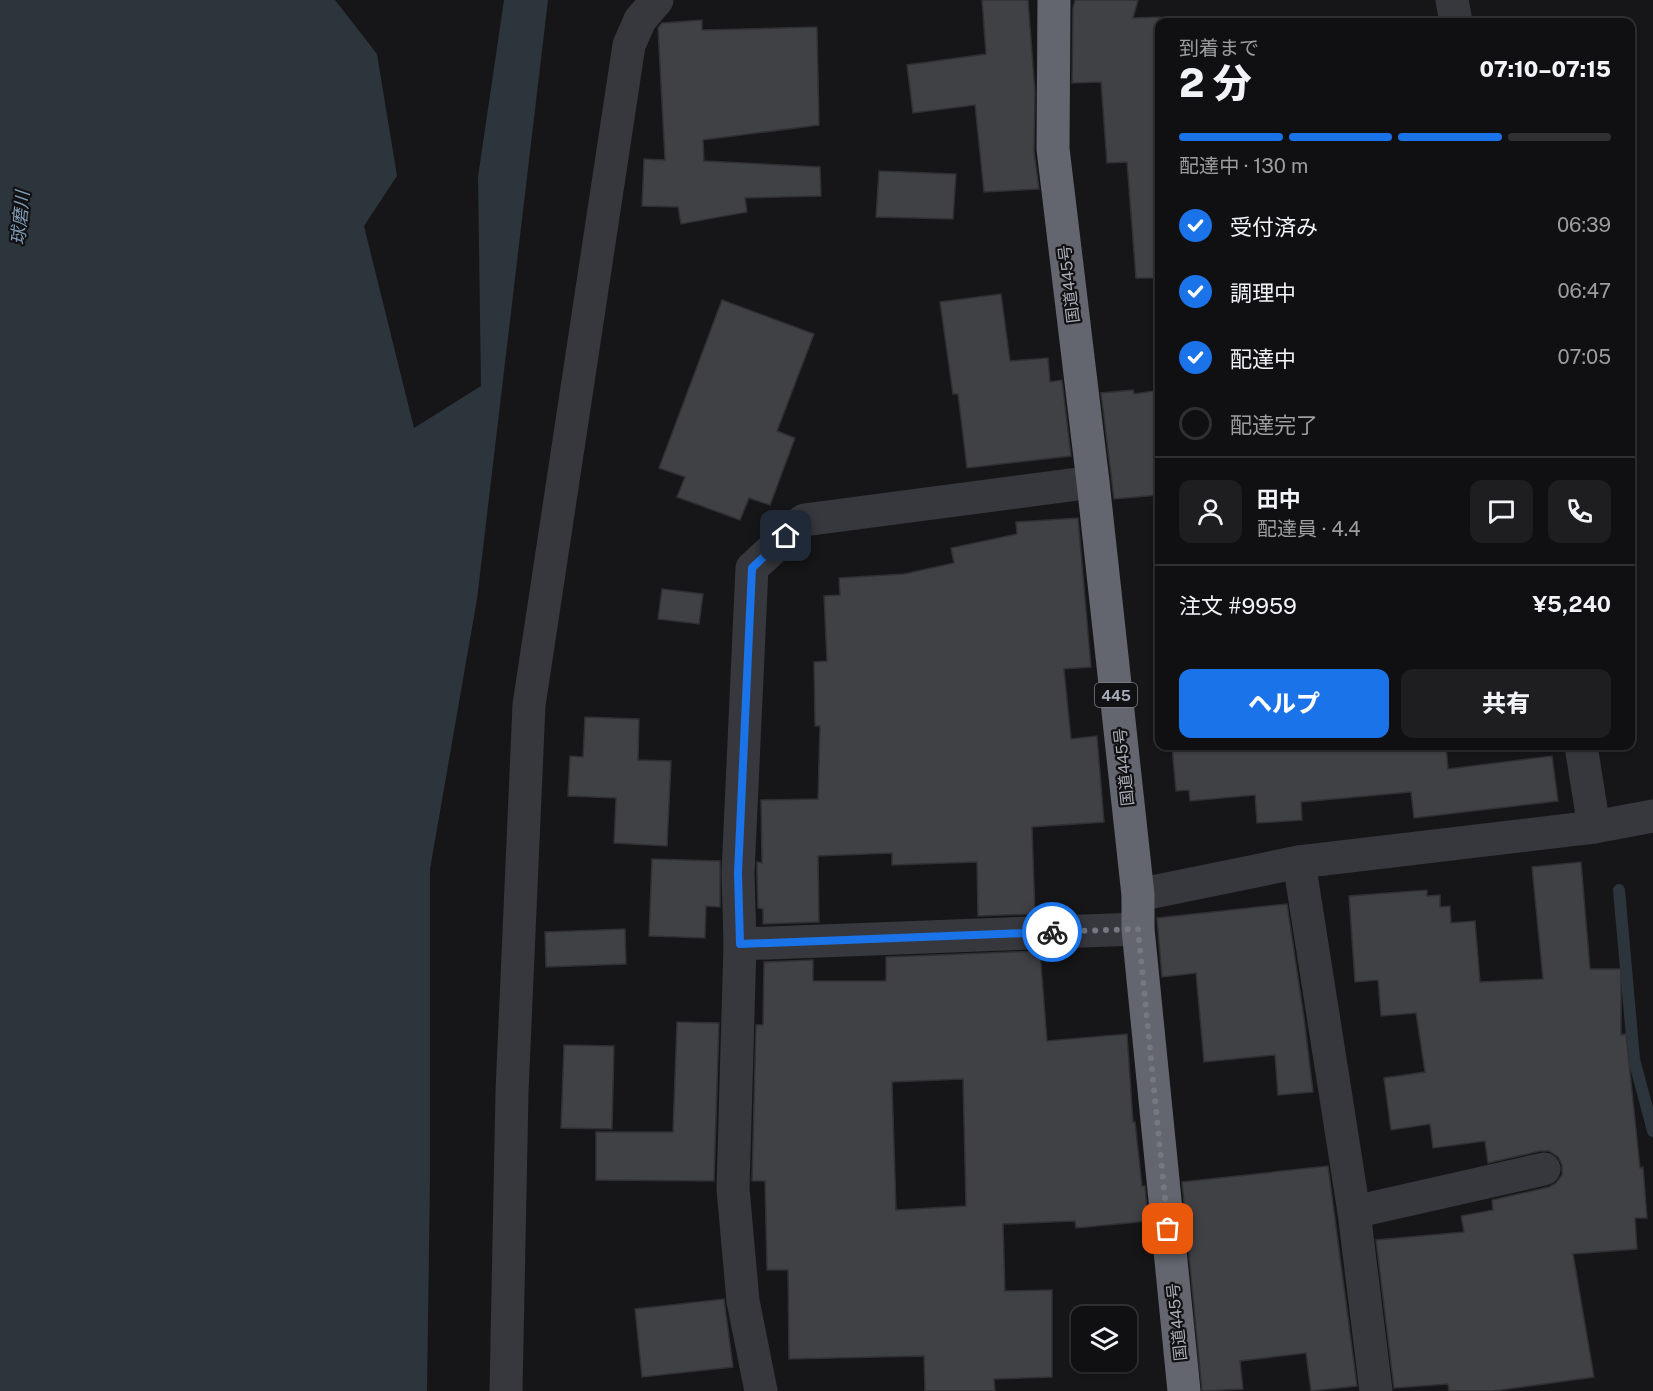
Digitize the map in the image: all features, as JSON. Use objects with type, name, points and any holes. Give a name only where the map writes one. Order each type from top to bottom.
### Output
[{"type":"highway","name":"国道445号","points":[[1054,0],[1053,149],[1093,482],[1138,895],[1138,929],[1184,1391]]},
{"type":"street","points":[[506,1391],[512,1092],[529,705],[629,45],[640,20],[657,0]]},
{"type":"street","points":[[1452,0],[1455,18]]},
{"type":"street","points":[[760,1391],[743,1301],[733,1189],[740,944],[738,873],[752,568],[804,520],[1093,482]]},
{"type":"street","points":[[1582,750],[1594,826]]},
{"type":"street","points":[[1138,895],[1299,862],[1594,826],[1653,816]]},
{"type":"street","points":[[1299,862],[1354,1212],[1376,1391]]},
{"type":"street","points":[[740,944],[1138,929]]},
{"type":"street","points":[[1354,1212],[1544,1169]]},
{"type":"water","name":"球磨川","points":[[0,0],[335,0],[377,54],[397,176],[364,226],[414,428],[481,386],[478,177],[504,0],[548,0],[477,599],[430,869],[427,1391],[0,1391]]},
{"type":"building","points":[[982,0],[1028,0],[1035,93],[1034,151],[1039,189],[984,192],[975,105],[913,113],[907,65],[986,54]]},
{"type":"building","points":[[1075,0],[1138,0],[1133,18],[1160,17],[1155,18],[1155,278],[1136,278],[1127,162],[1107,163],[1101,82],[1072,83]]},
{"type":"building","points":[[702,20],[702,30],[817,27],[819,125],[703,140],[704,161],[820,167],[821,196],[745,198],[747,212],[681,224],[678,207],[642,206],[644,159],[665,160],[658,28],[662,23]]},
{"type":"building","points":[[879,171],[956,174],[953,219],[876,217]]},
{"type":"building","points":[[1001,294],[1010,361],[1048,358],[1050,382],[1062,380],[1071,456],[967,468],[958,394],[953,394],[940,302]]},
{"type":"building","points":[[722,300],[814,334],[777,431],[795,438],[770,505],[749,498],[740,520],[677,497],[685,477],[659,468]]},
{"type":"building","points":[[1133,390],[1134,394],[1155,391],[1155,495],[1114,499],[1101,393]]},
{"type":"building","points":[[1078,518],[1091,667],[1064,669],[1071,739],[1097,736],[1104,822],[1032,827],[1035,914],[978,916],[977,862],[892,865],[892,853],[818,856],[819,922],[763,924],[763,909],[758,908],[757,873],[757,862],[762,863],[761,800],[818,799],[820,726],[815,726],[814,662],[827,661],[824,596],[840,595],[839,578],[904,574],[954,563],[951,548],[1017,534],[1016,522]]},
{"type":"building","points":[[662,589],[703,594],[699,624],[658,619]]},
{"type":"building","points":[[585,717],[639,719],[638,760],[671,761],[667,846],[614,843],[616,798],[568,796],[570,756],[583,757]]},
{"type":"building","points":[[1172,750],[1446,750],[1448,769],[1552,756],[1558,801],[1414,818],[1411,792],[1301,802],[1302,820],[1257,823],[1255,795],[1190,801],[1189,790],[1176,791]]},
{"type":"building","points":[[652,859],[720,861],[720,907],[706,906],[705,938],[649,936]]},
{"type":"building","points":[[1581,862],[1590,969],[1621,969],[1621,1035],[1626,1034],[1640,1168],[1643,1167],[1647,1218],[1635,1218],[1637,1249],[1573,1254],[1594,1377],[1493,1391],[1449,1391],[1448,1384],[1394,1388],[1376,1240],[1464,1232],[1461,1216],[1493,1210],[1492,1200],[1549,1187],[1556,1183],[1562,1175],[1562,1165],[1558,1157],[1549,1151],[1488,1163],[1485,1141],[1433,1148],[1430,1124],[1391,1130],[1384,1078],[1425,1072],[1416,1013],[1381,1016],[1378,980],[1355,982],[1349,896],[1427,890],[1427,896],[1440,895],[1440,907],[1450,906],[1451,923],[1475,921],[1480,982],[1543,979],[1532,867]]},
{"type":"building","points":[[1287,904],[1313,1092],[1278,1095],[1275,1055],[1204,1062],[1196,973],[1162,977],[1157,918]]},
{"type":"building","points":[[625,929],[626,964],[546,967],[545,932]]},
{"type":"building","points":[[1040,951],[1047,1041],[1127,1034],[1133,1122],[1135,1122],[1142,1186],[1145,1186],[1148,1221],[1076,1228],[1075,1221],[1003,1224],[1005,1291],[1052,1290],[1052,1377],[994,1379],[995,1391],[925,1391],[924,1356],[789,1359],[788,1270],[767,1270],[765,1181],[752,1181],[756,1025],[763,1025],[764,962],[813,960],[813,981],[886,981],[886,957]],"holes":[[[963,1079],[966,1206],[896,1210],[892,1082]]]},
{"type":"building","points":[[677,1022],[719,1023],[714,1181],[596,1180],[596,1132],[673,1132]]},
{"type":"building","points":[[564,1045],[614,1046],[612,1129],[561,1128]]},
{"type":"building","points":[[1328,1166],[1357,1386],[1311,1391],[1306,1353],[1240,1361],[1243,1389],[1202,1391],[1182,1182]]},
{"type":"building","points":[[724,1299],[733,1367],[642,1377],[635,1309]]},
{"type":"waterway","points":[[1619,890],[1634,1059],[1653,1131]]},
{"type":"way so far","points":[[1052,932],[1138,929],[1168,1229]]},
{"type":"route","points":[[786,536],[752,568],[738,873],[740,944],[1052,932]]}]
